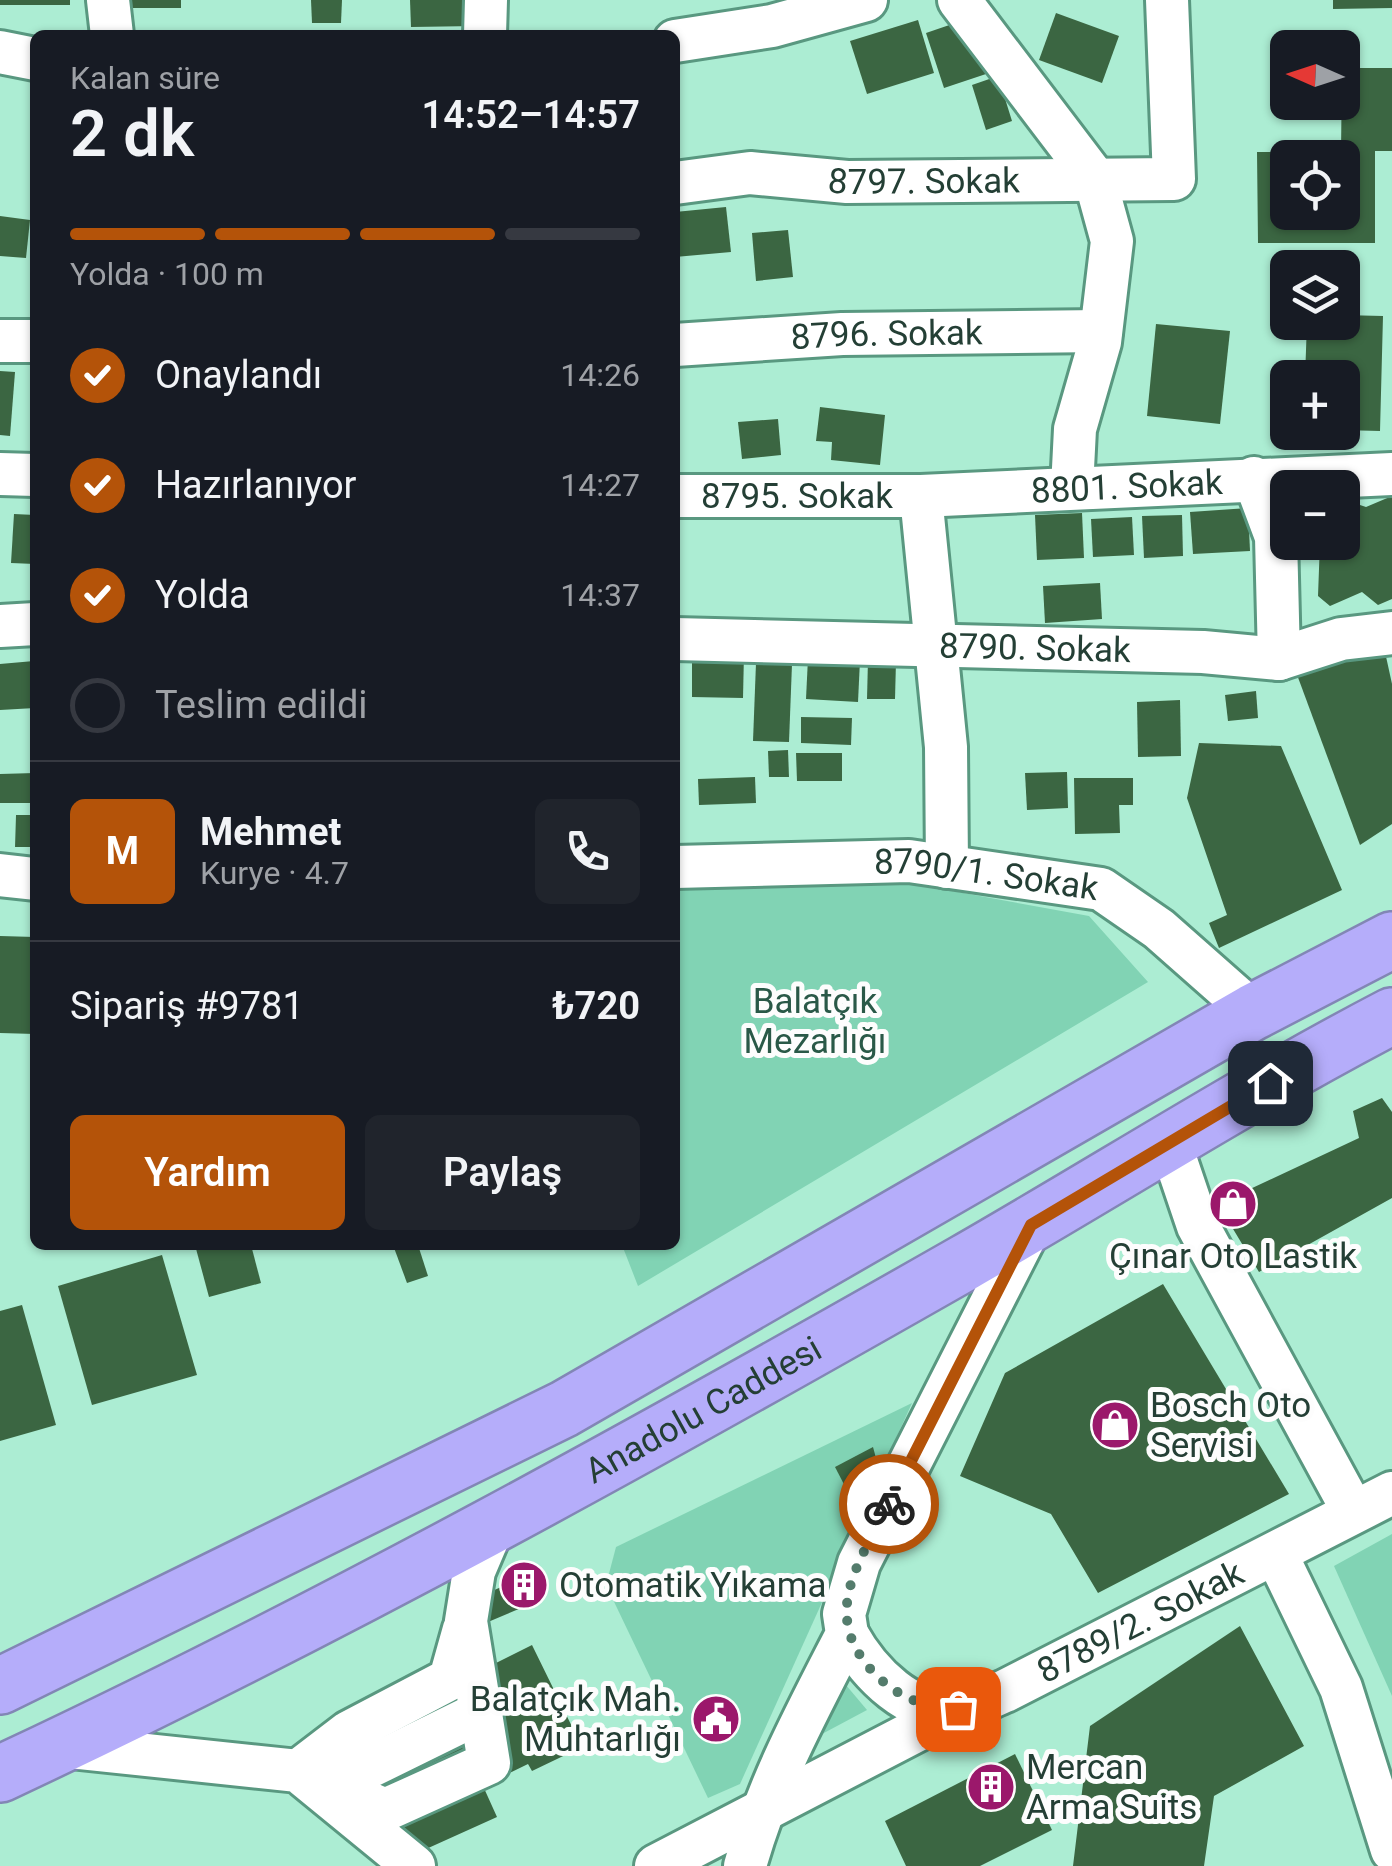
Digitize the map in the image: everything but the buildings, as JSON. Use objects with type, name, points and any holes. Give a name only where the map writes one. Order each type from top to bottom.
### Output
[{"type":"highway","name":"Anadolu Caddesi","points":[[0,1686],[564,1409],[1253,1012],[1392,940]]},
{"type":"highway","name":"Anadolu Caddesi","points":[[0,1774],[616,1462],[1031,1225],[1303,1063],[1392,1016]]},
{"type":"street","points":[[108,0],[111,30]]},
{"type":"street","points":[[485,30],[486,0]]},
{"type":"street","points":[[680,40],[772,26],[866,0]]},
{"type":"street","points":[[960,0],[1095,179],[1112,241],[1102,331],[1075,428],[1072,488]]},
{"type":"street","name":"8797. Sokak","points":[[680,183],[750,173],[847,182],[1174,179],[1166,0]]},
{"type":"street","points":[[0,52],[30,58]]},
{"type":"street","name":"8796. Sokak","points":[[680,345],[842,334],[1102,331]]},
{"type":"street","points":[[0,341],[30,341]]},
{"type":"street","points":[[0,474],[30,475]]},
{"type":"street","name":"8801. Sokak","points":[[921,496],[1392,474]]},
{"type":"street","points":[[1254,478],[1276,537],[1278,658]]},
{"type":"street","name":"8795. Sokak","points":[[680,496],[921,496]]},
{"type":"street","points":[[921,496],[946,747],[946,867]]},
{"type":"street","points":[[0,626],[30,624]]},
{"type":"street","name":"8790. Sokak","points":[[680,639],[1203,652],[1278,658],[1342,639],[1392,633]]},
{"type":"street","name":"8790/1. Sokak","points":[[680,867],[909,862],[1101,889],[1159,929],[1253,1012]]},
{"type":"street","points":[[0,875],[30,878]]},
{"type":"street","points":[[1170,1142],[1198,1226],[1353,1511]]},
{"type":"street","points":[[958,1709],[934,1708],[899,1694],[860,1658],[847,1634],[844,1614],[859,1563],[1031,1225]]},
{"type":"street","name":"8789/2. Sokak","points":[[656,1866],[958,1709],[1005,1691],[1392,1494]]},
{"type":"street","points":[[298,1771],[349,1732],[450,1679],[466,1621],[474,1571],[494,1524]]},
{"type":"street","points":[[1276,1554],[1341,1688],[1392,1850]]},
{"type":"street","points":[[61,1746],[298,1771],[386,1810],[489,1763],[466,1621]]},
{"type":"street","points":[[745,1866],[760,1812],[847,1634]]},
{"type":"street","points":[[298,1771],[414,1866]]},
{"type":"green space","name":"Balatçık Mezarlığı","points":[[887,879],[1089,916],[1148,982],[638,1286],[624,1250],[680,1250],[680,887]]},
{"type":"green space","points":[[912,1403],[740,1784],[708,1798],[606,1585],[616,1547]]},
{"type":"green space","points":[[1392,1534],[1392,1696],[1334,1566]]},
{"type":"green space","points":[[840,1678],[867,1710],[822,1734],[814,1723]]},
{"type":"way so far","points":[[889,1504],[850,1590],[844,1614],[847,1634],[860,1658],[899,1694],[934,1708],[958,1709]]},
{"type":"place","name":"Çınar Oto Lastik","points":[[1233,1204]]},
{"type":"place","name":"Bosch Oto Servisi","points":[[1115,1425]]},
{"type":"place","name":"Otomatik Yıkama","points":[[524,1585]]},
{"type":"place","name":"Balatçık Mah. Muhtarlığı","points":[[716,1719]]},
{"type":"place","name":"Mercan Arma Suits","points":[[991,1787]]},
{"type":"route","points":[[889,1504],[1031,1225],[1270,1083]]}]
